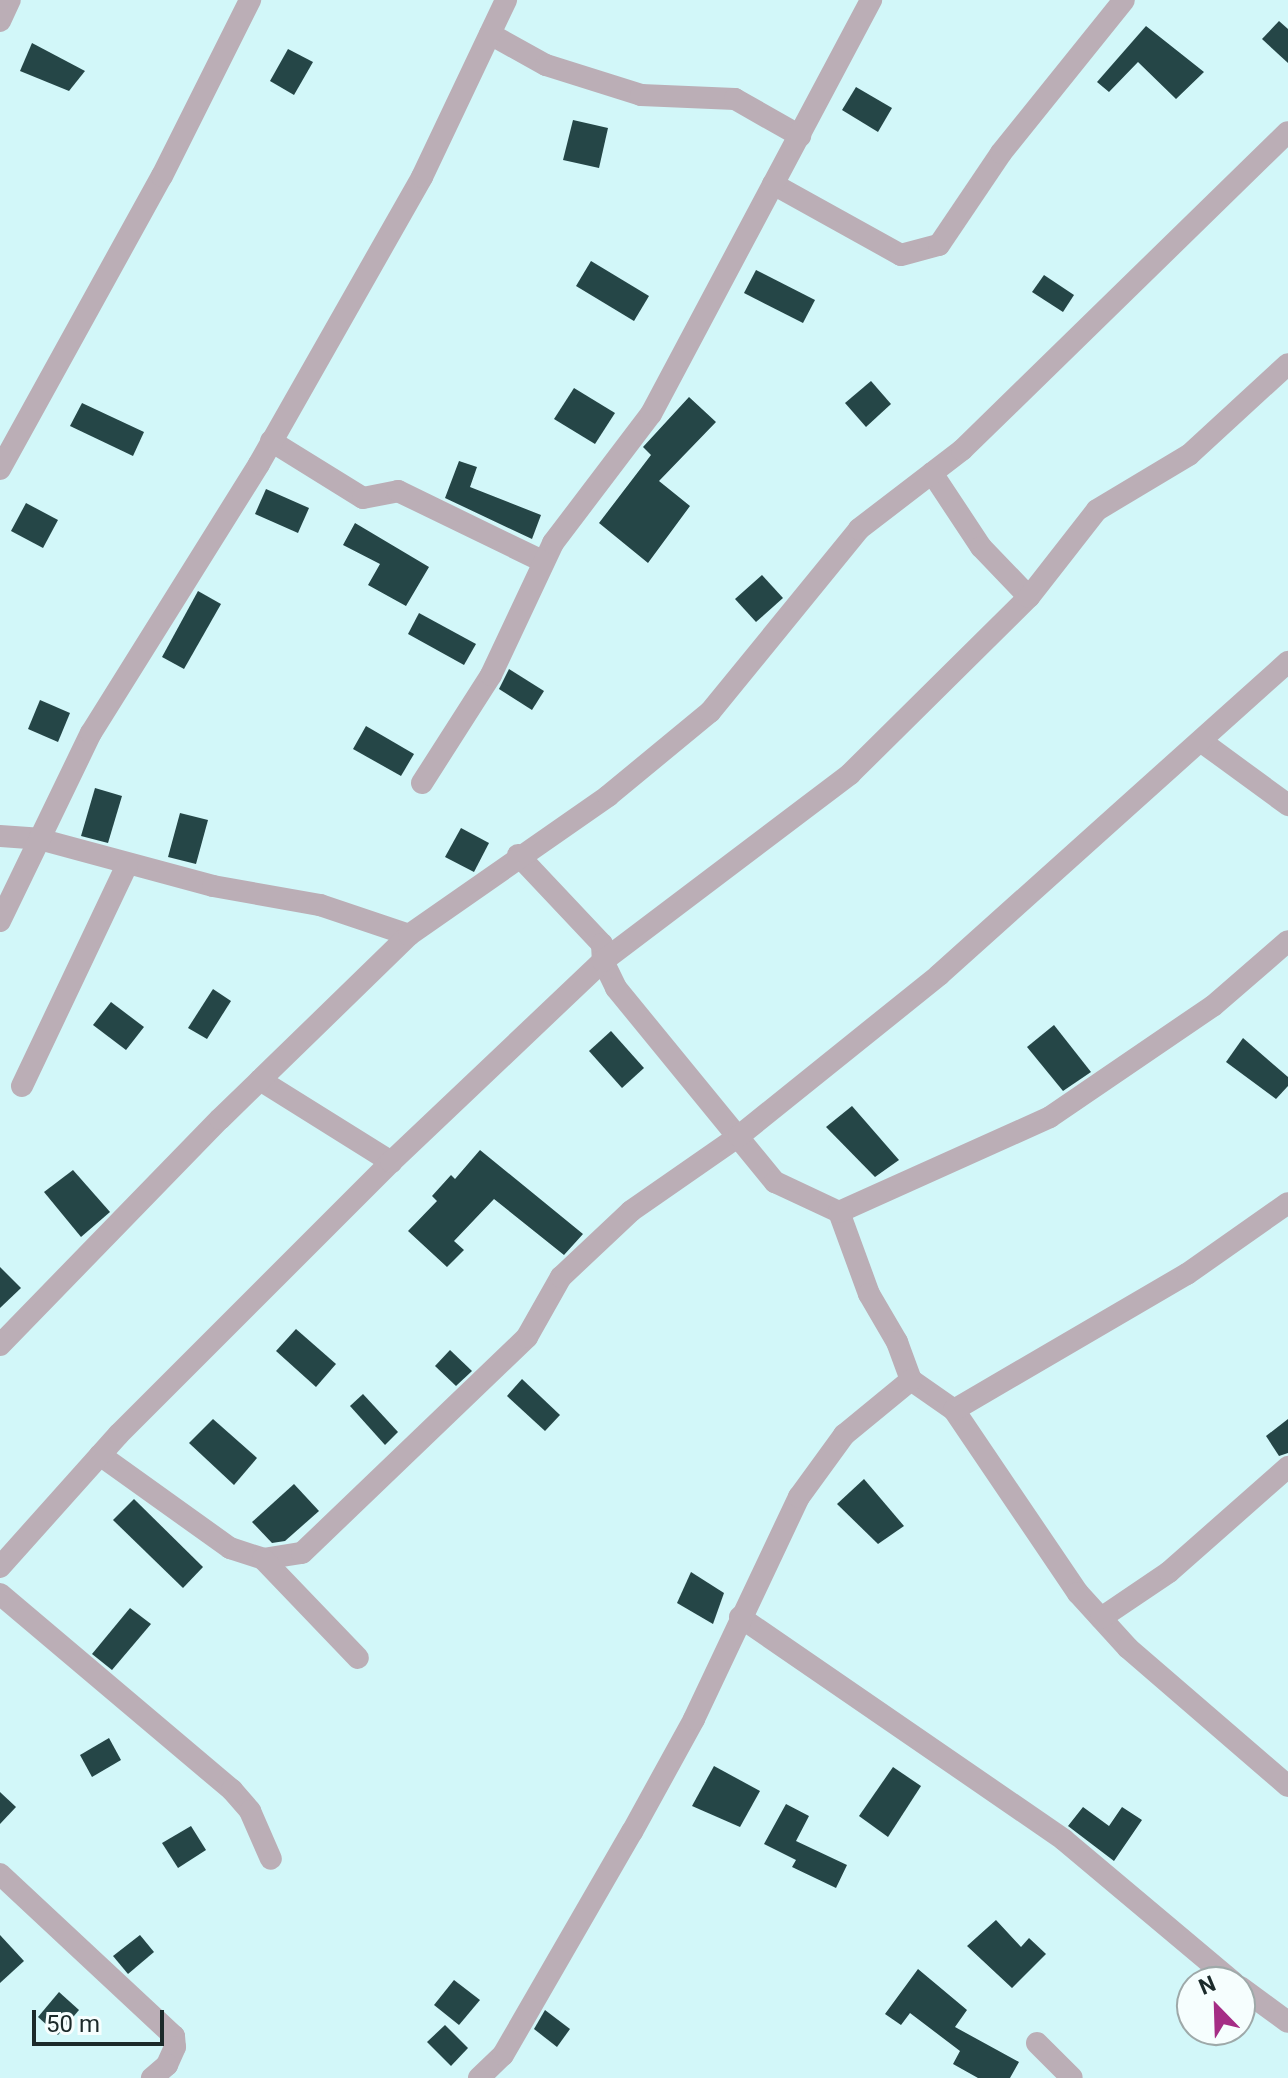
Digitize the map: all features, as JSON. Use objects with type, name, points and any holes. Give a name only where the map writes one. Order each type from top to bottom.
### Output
[{"type":"street","points":[[0,21],[10,0]]},
{"type":"street","points":[[0,469],[162,176],[250,0]]},
{"type":"street","points":[[0,921],[91,733],[271,441],[422,177],[506,0]]},
{"type":"street","points":[[422,783],[491,675],[553,543],[651,414],[871,0]]},
{"type":"street","points":[[773,184],[901,255],[939,245],[1001,153],[1124,0]]},
{"type":"street","points":[[490,34],[546,65],[641,95],[735,99],[800,136]]},
{"type":"street","points":[[0,1345],[260,1080],[409,935],[518,855],[608,796],[710,712],[859,529],[962,450],[1288,132]]},
{"type":"street","points":[[0,1567],[100,1455],[391,1162],[603,961],[721,877],[850,774],[1029,597],[1097,510],[1189,455],[1288,364]]},
{"type":"street","points":[[271,441],[363,498],[398,491],[544,562]]},
{"type":"street","points":[[932,473],[981,547],[1029,597]]},
{"type":"street","points":[[100,1455],[230,1548],[263,1559],[292,1556],[321,1538],[527,1337],[561,1277],[631,1211],[739,1136],[939,975],[1288,662]]},
{"type":"street","points":[[1202,742],[1288,805]]},
{"type":"street","points":[[0,836],[39,839],[127,865],[320,905],[409,935]]},
{"type":"street","points":[[518,855],[602,944],[603,961],[616,988],[775,1182],[839,1212],[869,1294],[897,1342],[911,1380],[954,1410],[1101,1618],[1198,1712],[1288,1786]]},
{"type":"street","points":[[22,1086],[127,865]]},
{"type":"street","points":[[839,1212],[1050,1117],[1213,1006],[1288,941]]},
{"type":"street","points":[[260,1080],[391,1162]]},
{"type":"street","points":[[954,1410],[1187,1274],[1288,1203]]},
{"type":"street","points":[[490,2074],[632,1832],[694,1719],[799,1497],[844,1435],[911,1380]]},
{"type":"street","points":[[1101,1618],[1169,1572],[1288,1467]]},
{"type":"street","points":[[263,1559],[358,1658]]},
{"type":"street","points":[[0,1594],[232,1790],[250,1811],[271,1859]]},
{"type":"street","points":[[740,1617],[1064,1840],[1214,1966]]},
{"type":"street","points":[[0,1874],[174,2036],[175,2047],[167,2065],[152,2078]]},
{"type":"street","points":[[1256,1999],[1288,2022]]},
{"type":"street","points":[[1037,2043],[1072,2078]]},
{"type":"building","points":[[1279,21],[1288,29],[1288,63],[1262,39]]},
{"type":"building","points":[[1146,26],[1204,72],[1176,99],[1138,62],[1109,92],[1097,82]]},
{"type":"building","points":[[32,43],[85,71],[69,91],[20,71]]},
{"type":"building","points":[[288,49],[313,62],[294,95],[270,81]]},
{"type":"building","points":[[856,87],[892,108],[878,132],[842,110]]},
{"type":"building","points":[[573,120],[608,128],[599,168],[563,160]]},
{"type":"building","points":[[591,261],[649,296],[634,321],[576,286]]},
{"type":"building","points":[[756,270],[815,300],[803,323],[744,293]]},
{"type":"building","points":[[1044,275],[1074,295],[1063,312],[1032,292]]},
{"type":"building","points":[[871,381],[891,404],[866,427],[845,403]]},
{"type":"building","points":[[574,388],[615,413],[595,444],[554,419]]},
{"type":"building","points":[[689,397],[716,422],[659,481],[690,506],[648,563],[599,523],[651,455],[643,447]]},
{"type":"building","points":[[82,403],[144,432],[133,456],[70,426]]},
{"type":"building","points":[[459,461],[477,467],[470,487],[541,515],[532,539],[445,498]]},
{"type":"building","points":[[266,489],[309,508],[298,533],[255,514]]},
{"type":"building","points":[[26,503],[58,520],[43,548],[11,531]]},
{"type":"building","points":[[355,523],[429,567],[406,606],[368,585],[380,564],[343,545]]},
{"type":"building","points":[[762,575],[783,598],[756,622],[735,599]]},
{"type":"building","points":[[198,591],[221,604],[184,669],[162,657]]},
{"type":"building","points":[[419,613],[476,644],[464,665],[408,634]]},
{"type":"building","points":[[509,669],[544,691],[532,710],[499,689]]},
{"type":"building","points":[[40,700],[70,713],[58,742],[28,729]]},
{"type":"building","points":[[366,726],[414,754],[401,776],[353,749]]},
{"type":"building","points":[[95,788],[122,796],[108,843],[81,836]]},
{"type":"building","points":[[180,813],[208,820],[196,864],[168,857]]},
{"type":"building","points":[[461,828],[489,843],[474,872],[445,857]]},
{"type":"building","points":[[213,989],[231,1001],[207,1039],[188,1028]]},
{"type":"building","points":[[111,1002],[144,1027],[126,1050],[93,1025]]},
{"type":"building","points":[[1054,1025],[1091,1072],[1063,1091],[1027,1047]]},
{"type":"building","points":[[611,1031],[644,1068],[622,1088],[589,1051]]},
{"type":"building","points":[[1243,1038],[1288,1077],[1288,1086],[1276,1099],[1226,1062]]},
{"type":"building","points":[[852,1106],[899,1160],[875,1177],[826,1127]]},
{"type":"building","points":[[480,1150],[583,1234],[564,1255],[494,1199],[454,1241],[464,1250],[447,1267],[408,1231],[437,1201],[432,1196],[451,1175],[455,1179]]},
{"type":"building","points":[[73,1170],[110,1212],[81,1237],[44,1192]]},
{"type":"building","points":[[0,1267],[21,1288],[0,1308]]},
{"type":"building","points":[[296,1329],[336,1364],[316,1387],[276,1351]]},
{"type":"building","points":[[450,1350],[472,1371],[456,1386],[435,1366]]},
{"type":"building","points":[[522,1379],[560,1415],[545,1431],[507,1396]]},
{"type":"building","points":[[363,1394],[398,1432],[385,1445],[350,1406]]},
{"type":"building","points":[[213,1419],[257,1458],[234,1485],[189,1443]]},
{"type":"building","points":[[1288,1419],[1288,1453],[1279,1456],[1266,1436]]},
{"type":"building","points":[[864,1479],[904,1526],[878,1544],[837,1504]]},
{"type":"building","points":[[294,1484],[319,1511],[285,1541],[272,1543],[252,1522]]},
{"type":"building","points":[[134,1499],[203,1567],[183,1588],[113,1520]]},
{"type":"building","points":[[691,1572],[724,1593],[713,1624],[677,1603]]},
{"type":"building","points":[[130,1608],[151,1624],[112,1670],[92,1654]]},
{"type":"building","points":[[109,1738],[121,1760],[92,1777],[80,1755]]},
{"type":"building","points":[[714,1766],[760,1791],[740,1827],[692,1806]]},
{"type":"building","points":[[893,1767],[921,1786],[888,1837],[859,1816]]},
{"type":"building","points":[[0,1792],[16,1807],[0,1824]]},
{"type":"building","points":[[786,1804],[809,1816],[796,1841],[847,1865],[836,1888],[792,1867],[796,1860],[764,1844]]},
{"type":"building","points":[[1083,1807],[1109,1826],[1122,1807],[1142,1820],[1114,1861],[1068,1826]]},
{"type":"building","points":[[191,1826],[206,1850],[178,1868],[162,1843]]},
{"type":"building","points":[[996,1920],[1021,1947],[1029,1938],[1046,1954],[1012,1988],[967,1946]]},
{"type":"building","points":[[0,1935],[24,1961],[0,1983]]},
{"type":"building","points":[[140,1935],[154,1952],[128,1974],[113,1956]]},
{"type":"building","points":[[918,1969],[967,2010],[955,2027],[1019,2062],[1010,2078],[978,2078],[953,2064],[960,2051],[910,2013],[901,2025],[885,2014]]},
{"type":"building","points":[[454,1980],[480,2000],[459,2025],[434,2005]]},
{"type":"building","points":[[59,1992],[79,2010],[58,2035],[38,2017]]},
{"type":"building","points":[[545,2010],[570,2029],[557,2047],[534,2029]]},
{"type":"building","points":[[445,2025],[468,2048],[451,2066],[427,2042]]}]
